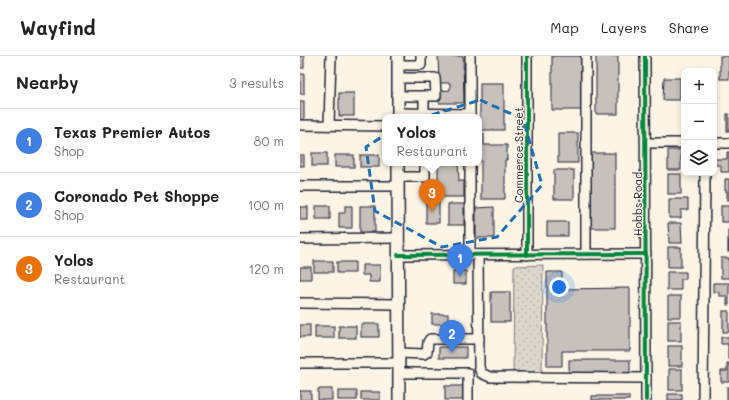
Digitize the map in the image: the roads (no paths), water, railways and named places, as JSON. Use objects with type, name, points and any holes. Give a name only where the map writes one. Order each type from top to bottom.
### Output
[{"type":"main road","points":[[398,60],[398,114]]},
{"type":"main road","points":[[398,166],[399,400]]},
{"type":"street","points":[[329,125],[331,56]]},
{"type":"street","points":[[398,60],[421,65],[421,56]]},
{"type":"street","points":[[470,56],[470,114]]},
{"type":"street","name":"Commerce Street","points":[[527,56],[527,254]]},
{"type":"street","points":[[586,56],[586,254]]},
{"type":"street","name":"Hobbs Road","points":[[645,56],[646,400]]},
{"type":"street","points":[[398,78],[435,78],[436,96],[398,96]]},
{"type":"street","points":[[424,96],[424,114]]},
{"type":"street","points":[[300,125],[382,126]]},
{"type":"street","points":[[646,143],[681,143]]},
{"type":"street","points":[[717,143],[729,143]]},
{"type":"street","points":[[300,186],[398,182],[425,177],[425,166]]},
{"type":"street","points":[[470,166],[479,339],[479,367],[481,373]]},
{"type":"street","points":[[702,400],[705,176]]},
{"type":"street","points":[[300,239],[398,238]]},
{"type":"street","points":[[398,255],[646,254]]},
{"type":"street","points":[[300,303],[399,304]]},
{"type":"street","points":[[399,363],[427,352],[428,342],[430,339],[479,339]]},
{"type":"street","points":[[300,362],[399,363],[468,373],[481,373],[490,377],[646,378]]},
{"type":"street","points":[[468,373],[468,400]]},
{"type":"place","name":"Yolos","points":[[432,212]]},
{"type":"place","name":"Texas Premier Autos","points":[[460,277]]},
{"type":"place","name":"Coronado Pet Shoppe","points":[[452,353]]}]
